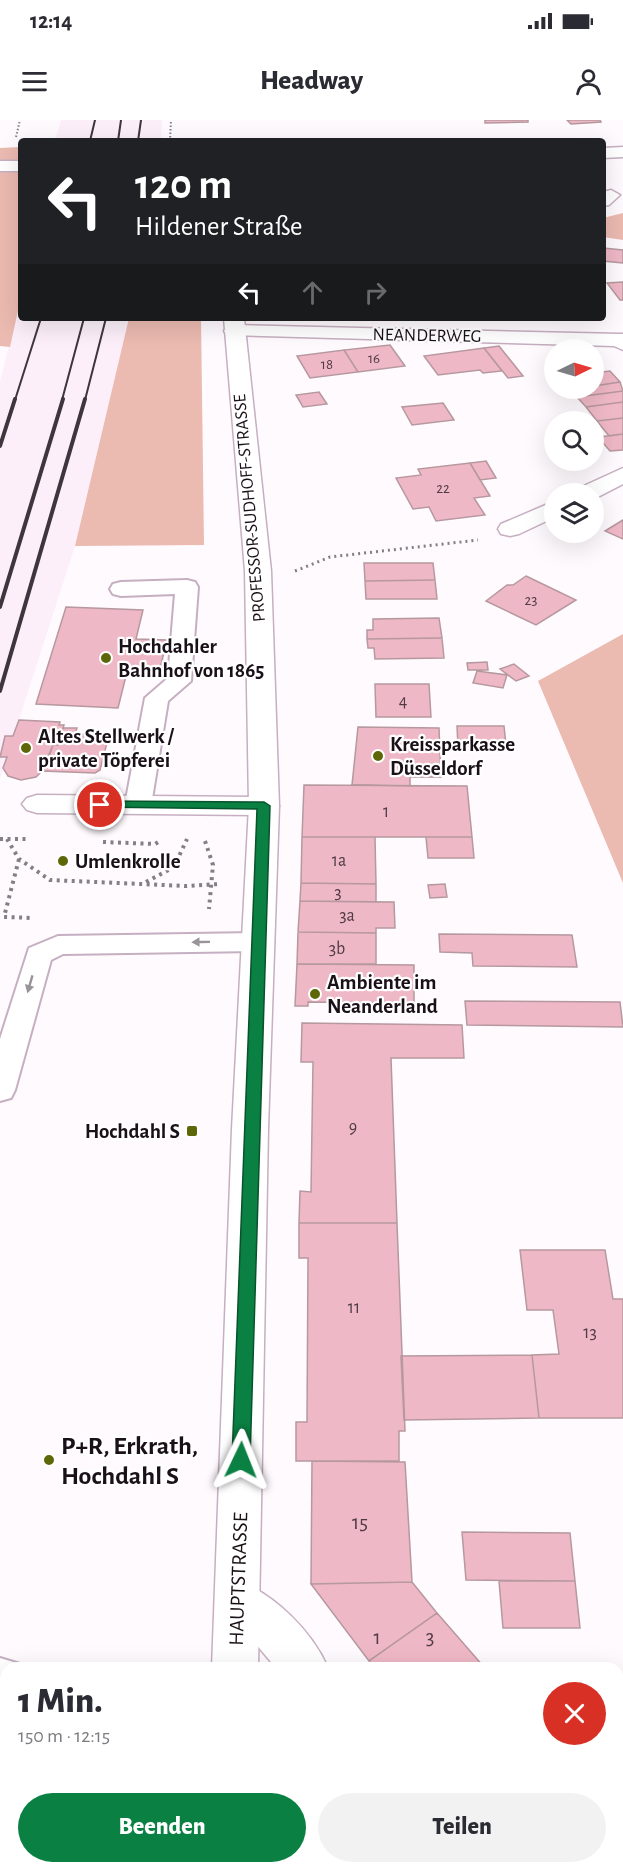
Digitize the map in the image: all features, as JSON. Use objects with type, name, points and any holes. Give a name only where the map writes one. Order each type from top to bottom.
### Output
[{"type":"street","points":[[606,153],[623,152]]},
{"type":"street","points":[[0,166],[18,166]]},
{"type":"street","name":"NEANDERWEG","points":[[234,324],[617,335]]},
{"type":"street","name":"PROFESSOR-SUDHOFF-STRASSE","points":[[234,324],[258,571],[264,806]]},
{"type":"street","points":[[604,484],[623,475]]},
{"type":"street","points":[[510,529],[544,513]]},
{"type":"street","points":[[37,804],[264,806]]},
{"type":"street","name":"HAUPTSTRASSE","points":[[235,1662],[250,1129],[260,942],[264,806]]},
{"type":"street","points":[[237,1601],[266,1622],[300,1662]]},
{"type":"lane","points":[[121,589],[187,587],[178,681],[157,698],[148,737],[138,805]]},
{"type":"lane","points":[[0,1090],[39,955],[58,945],[260,942]]},
{"type":"path","points":[[170,138],[171,120]]},
{"type":"path","points":[[293,572],[330,556],[490,539],[510,529]]},
{"type":"path","points":[[145,882],[163,876],[181,862],[188,834],[182,833]]},
{"type":"path","points":[[199,835],[208,843],[211,857],[211,885]]},
{"type":"path","points":[[92,841],[155,844],[165,838]]},
{"type":"path","points":[[0,839],[28,839]]},
{"type":"path","points":[[7,839],[19,859],[50,880],[145,882],[186,886]]},
{"type":"path","points":[[6,908],[19,859]]},
{"type":"shaded area","points":[[61,120],[162,120],[161,138],[56,138]]},
{"type":"shaded area","points":[[18,147],[18,311],[10,347],[0,346],[0,148]]},
{"type":"shaded area","points":[[623,213],[623,240],[606,237],[606,217]]},
{"type":"shaded area","points":[[18,309],[18,321],[128,321],[75,546],[0,778],[0,382]]},
{"type":"shaded area","points":[[128,321],[201,321],[204,545],[75,546]]},
{"type":"shaded area","points":[[623,634],[623,883],[538,681]]},
{"type":"building","points":[[485,120],[528,120],[528,122],[485,123]]},
{"type":"building","points":[[567,120],[600,120],[601,122],[571,124]]},
{"type":"building","points":[[606,248],[623,250],[623,263],[606,261]]},
{"type":"building","points":[[623,282],[623,300],[620,300],[607,283]]},
{"type":"building","points":[[390,345],[405,366],[358,372],[344,350]]},
{"type":"building","points":[[499,346],[523,376],[508,378],[484,348]]},
{"type":"building","points":[[484,348],[502,371],[483,373],[480,370],[438,375],[424,356]]},
{"type":"building","points":[[344,350],[358,372],[310,378],[297,356]]},
{"type":"building","points":[[610,371],[620,382],[604,384],[604,372]]},
{"type":"building","points":[[620,382],[623,391],[604,393],[604,384]]},
{"type":"building","points":[[623,391],[623,402],[586,407],[579,399],[604,399],[604,393]]},
{"type":"building","points":[[319,392],[327,404],[303,407],[296,395]]},
{"type":"building","points":[[623,402],[623,418],[604,420],[604,411],[589,411],[586,407]]},
{"type":"building","points":[[443,403],[454,420],[412,425],[402,407]]},
{"type":"building","points":[[623,418],[623,434],[609,436],[604,430],[604,420]]},
{"type":"building","points":[[623,434],[623,450],[610,451],[604,444],[604,436]]},
{"type":"building","points":[[486,461],[496,478],[480,480],[470,463]]},
{"type":"building","points":[[470,463],[490,496],[474,498],[485,515],[436,521],[429,507],[413,509],[396,478],[421,475],[418,469]]},
{"type":"building","points":[[623,520],[623,539],[605,531]]},
{"type":"building","points":[[364,563],[433,563],[435,580],[365,581]]},
{"type":"building","points":[[526,576],[576,600],[536,625],[486,601],[507,585],[513,585]]},
{"type":"building","points":[[435,580],[437,599],[366,599],[365,581]]},
{"type":"building","name":"Hochdahler Bahnhof von 1865","points":[[66,607],[143,610],[136,639],[167,640],[158,677],[126,676],[118,708],[36,704]]},
{"type":"building","points":[[439,618],[442,638],[367,639],[367,630],[373,630],[373,619]]},
{"type":"building","points":[[442,638],[444,658],[375,659],[374,648],[368,648],[367,639]]},
{"type":"building","points":[[487,662],[488,670],[468,670],[467,663]]},
{"type":"building","points":[[514,664],[529,676],[516,681],[500,669]]},
{"type":"building","points":[[477,671],[507,675],[503,688],[473,683]]},
{"type":"building","points":[[375,684],[429,684],[431,717],[376,717]]},
{"type":"building","name":"Altes Stellwerk / private Töpferei","points":[[19,720],[60,722],[59,725],[64,725],[58,745],[53,745],[45,768],[36,777],[21,780],[8,776],[3,768],[7,757],[0,757],[5,736],[13,736]]},
{"type":"building","points":[[457,726],[504,726],[506,745],[458,747]]},
{"type":"building","points":[[358,727],[439,728],[441,777],[410,777],[410,786],[352,785]]},
{"type":"building","points":[[63,728],[77,728],[75,734],[109,735],[100,770],[95,773],[42,771],[53,745],[58,745]]},
{"type":"building","points":[[304,785],[467,786],[472,837],[302,837]]},
{"type":"building","points":[[302,837],[375,837],[376,884],[301,883]]},
{"type":"building","points":[[426,837],[472,837],[474,858],[428,858]]},
{"type":"building","points":[[301,883],[376,884],[376,902],[300,901]]},
{"type":"building","points":[[445,884],[447,897],[430,898],[428,885]]},
{"type":"building","points":[[300,901],[394,902],[395,928],[376,928],[376,933],[298,932]]},
{"type":"building","points":[[298,932],[376,933],[376,964],[297,964]]},
{"type":"building","points":[[439,934],[572,935],[577,967],[473,966],[472,953],[440,952]]},
{"type":"building","points":[[297,964],[414,965],[414,1003],[308,1002],[308,1006],[295,1006]]},
{"type":"building","points":[[465,1001],[620,1002],[623,1027],[467,1025]]},
{"type":"building","points":[[302,1023],[462,1025],[464,1058],[391,1058],[397,1223],[299,1223],[300,1191],[311,1192],[313,1062],[301,1062]]},
{"type":"building","points":[[299,1223],[397,1223],[405,1431],[399,1431],[399,1461],[296,1461],[296,1422],[307,1422],[308,1258],[299,1258]]},
{"type":"building","points":[[520,1250],[605,1250],[613,1299],[623,1299],[623,1418],[539,1418],[532,1355],[559,1354],[553,1310],[527,1310]]},
{"type":"building","points":[[532,1355],[539,1418],[404,1420],[401,1356]]},
{"type":"building","points":[[312,1461],[405,1462],[412,1582],[311,1584]]},
{"type":"building","points":[[462,1532],[570,1533],[575,1581],[466,1580]]},
{"type":"building","points":[[499,1581],[575,1581],[580,1628],[503,1628]]},
{"type":"building","points":[[412,1582],[437,1613],[369,1661],[311,1584]]},
{"type":"building","points":[[437,1613],[480,1662],[370,1662]]},
{"type":"railway","points":[[91,138],[95,120]]},
{"type":"railway","points":[[118,138],[121,120]]},
{"type":"railway","points":[[138,138],[141,120]]},
{"type":"railway","points":[[15,400],[40,321]]},
{"type":"railway","points":[[62,400],[83,321]]},
{"type":"railway","points":[[85,400],[105,321]]},
{"type":"railway","points":[[0,446],[15,399]]},
{"type":"railway","points":[[0,607],[63,399]]},
{"type":"railway","points":[[0,691],[85,399]]},
{"type":"place","name":"Hochdahler Bahnhof von 1865","points":[[106,658]]},
{"type":"place","name":"Altes Stellwerk / private Töpferei","points":[[26,748]]},
{"type":"place","name":"Kreissparkasse Düsseldorf","points":[[378,756]]},
{"type":"place","name":"Umlenkrolle","points":[[63,861]]},
{"type":"place","name":"Ambiente im Neanderland","points":[[315,994]]},
{"type":"place","name":"Hochdahl S","points":[[192,1131]]},
{"type":"place","name":"P+R, Erkrath, Hochdahl S","points":[[49,1460]]},
{"type":"route","points":[[100,805],[264,806],[260,942],[250,1129],[241,1460]]}]
